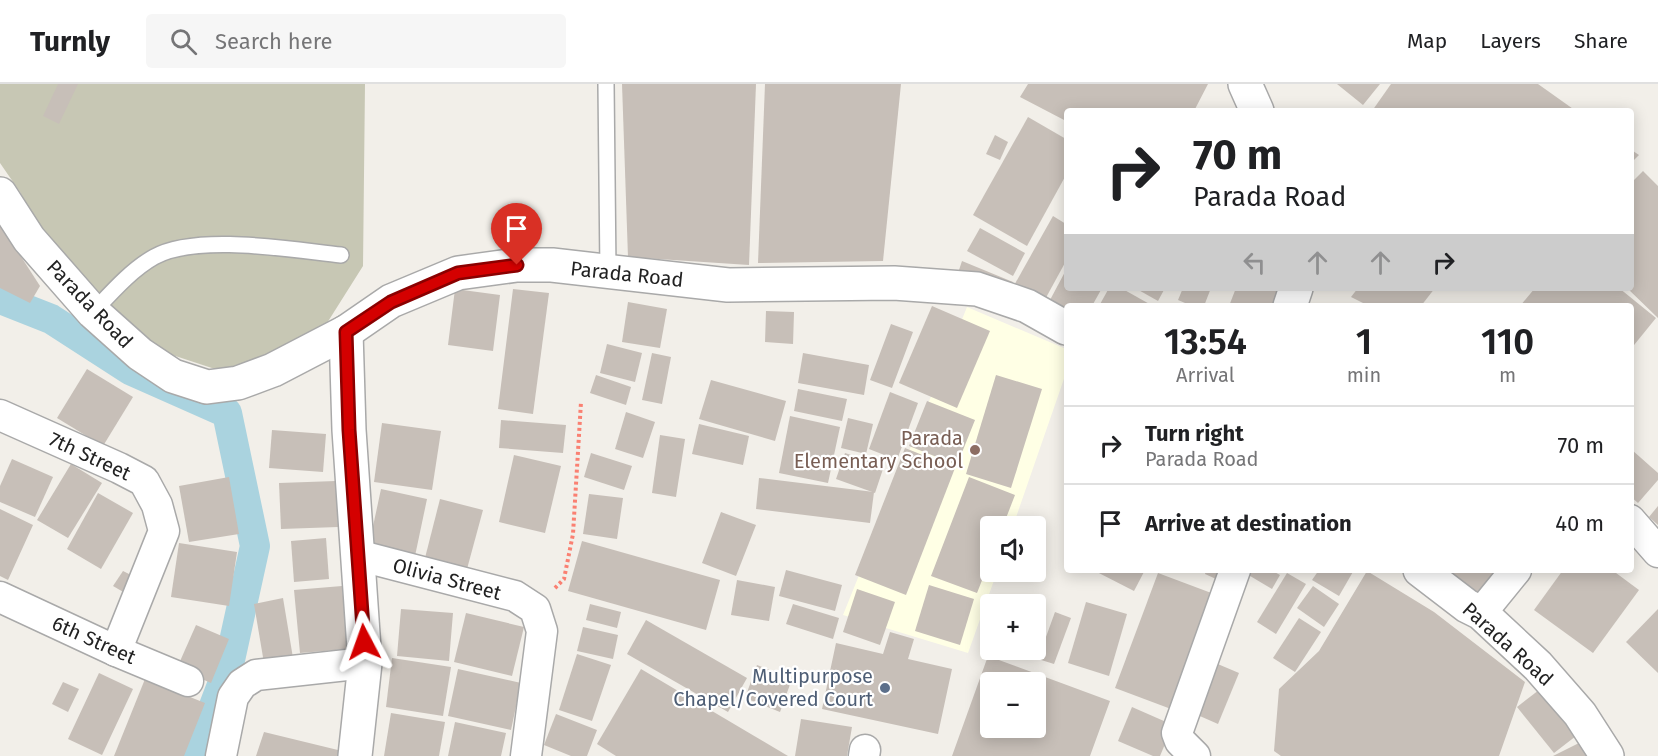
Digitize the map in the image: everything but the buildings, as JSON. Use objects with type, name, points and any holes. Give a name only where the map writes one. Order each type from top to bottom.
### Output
[{"type":"street","points":[[1245,84],[1256,108]]},
{"type":"street","name":"Parada Road","points":[[0,194],[29,239],[93,312],[140,354],[173,376],[207,387],[238,383],[273,370],[346,332],[391,302],[458,273],[517,265],[552,265],[728,285],[894,283],[977,289],[1027,306],[1064,327]]},
{"type":"street","points":[[346,332],[349,430],[365,663],[355,756]]},
{"type":"street","name":"7th Street","points":[[0,415],[120,468],[144,481],[157,505],[164,531],[116,651]]},
{"type":"street","points":[[1634,525],[1658,552]]},
{"type":"street","name":"Olivia Street","points":[[357,555],[515,596],[535,609]]},
{"type":"street","points":[[1196,756],[1180,741],[1177,733],[1234,573]]},
{"type":"street","name":"Parada Road","points":[[1424,573],[1467,606],[1481,613],[1538,666],[1580,714],[1607,756]]},
{"type":"street","points":[[1481,613],[1514,573]]},
{"type":"street","name":"6th Street","points":[[0,597],[116,651],[188,681]]},
{"type":"street","points":[[526,756],[542,631],[535,609]]},
{"type":"street","points":[[221,756],[233,697],[242,684],[256,675],[365,663]]},
{"type":"lane","points":[[606,84],[608,272]]},
{"type":"lane","points":[[93,312],[138,269],[153,257],[169,250],[185,247],[230,246],[341,255]]},
{"type":"path","points":[[535,609],[564,579],[573,534],[581,402]]},
{"type":"shaded area","points":[[0,84],[365,84],[363,266],[322,331],[266,355],[221,371],[145,346],[59,263],[20,192],[0,163]]},
{"type":"shaded area","name":"Parada Elementary School","points":[[967,307],[1064,348],[1064,379],[1016,516],[980,516],[980,582],[993,582],[989,594],[980,594],[980,619],[968,653],[843,615]]},
{"type":"waterway","points":[[0,299],[51,319],[130,370],[227,413],[255,546],[228,669],[195,756]]},
{"type":"place","name":"Parada Elementary School","points":[[975,450]]},
{"type":"place","name":"Multipurpose Chapel/Covered Court","points":[[885,688]]},
{"type":"route","points":[[364,642],[349,430],[346,332],[391,302],[458,273],[517,265]]}]
